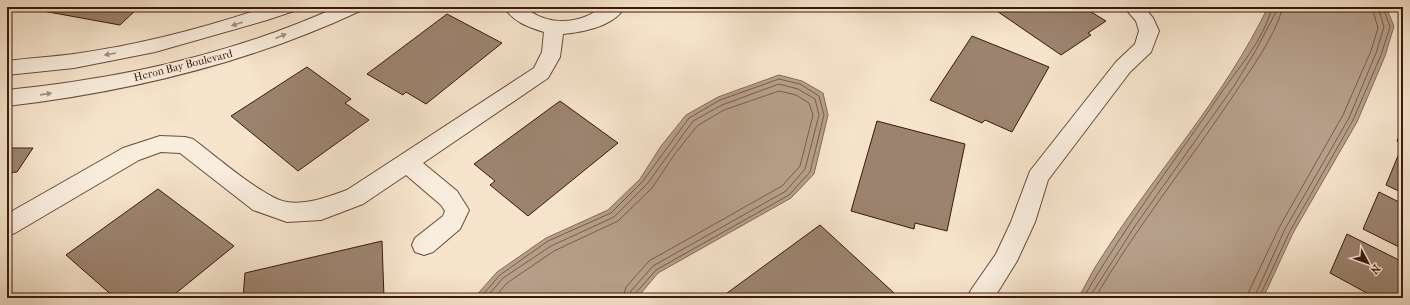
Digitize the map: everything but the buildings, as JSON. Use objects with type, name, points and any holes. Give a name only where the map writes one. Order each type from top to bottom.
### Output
[{"type":"street","points":[[7,68],[73,61],[146,48],[232,26],[287,7]]},
{"type":"street","name":"Heron Bay Boulevard","points":[[7,98],[45,95],[150,75],[248,49],[334,16],[353,7]]},
{"type":"street","points":[[513,7],[522,17],[536,24],[554,27],[572,27],[591,23],[606,15],[616,7]]},
{"type":"street","points":[[980,298],[1005,261],[1023,222],[1038,177],[1123,67],[1144,47],[1149,31],[1144,18],[1133,7]]},
{"type":"street","points":[[7,226],[131,154],[160,144],[185,145],[260,203],[287,212],[321,210],[355,197],[541,73],[550,61],[553,50],[554,27]]},
{"type":"street","points":[[407,163],[449,198],[457,210],[452,222],[424,245]]},
{"type":"water","points":[[1268,7],[1386,7],[1394,26],[1385,56],[1357,122],[1293,233],[1263,298],[1078,298],[1098,263],[1122,227],[1231,73]]},
{"type":"water","points":[[779,75],[802,81],[823,93],[828,115],[814,174],[791,198],[658,273],[637,298],[474,298],[497,272],[546,238],[608,210],[640,179],[661,146],[686,115],[718,97]]}]
